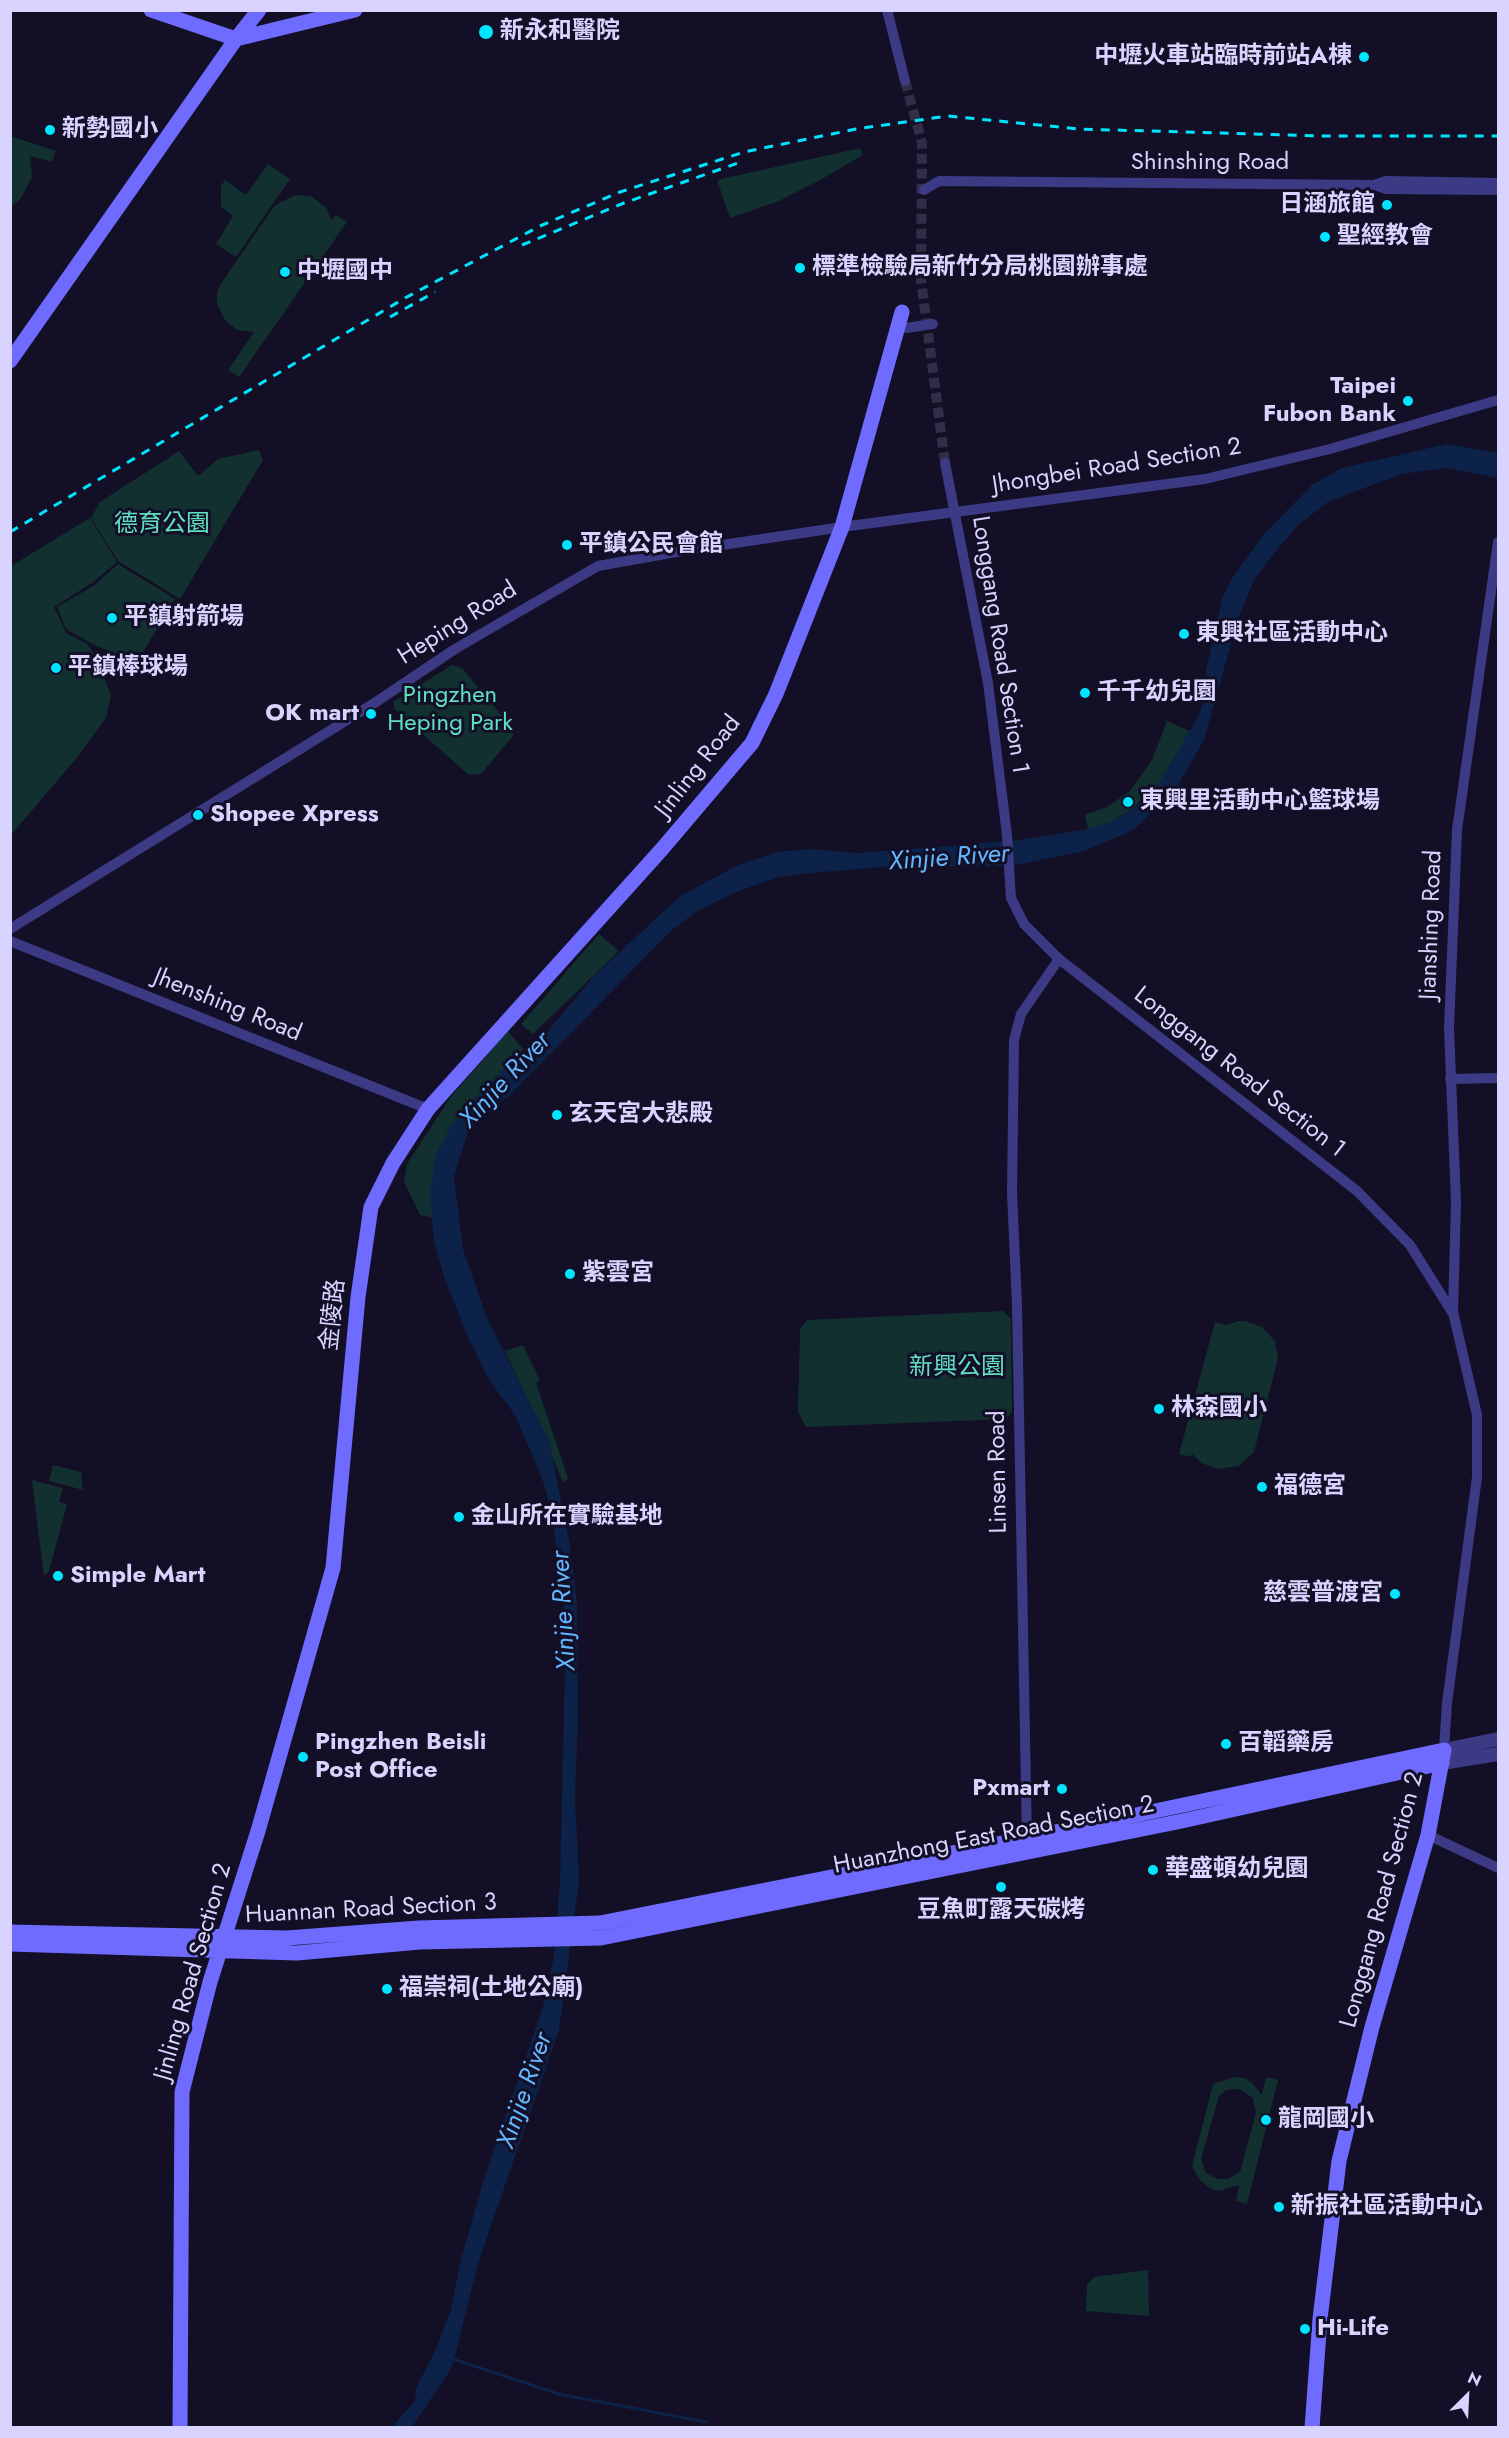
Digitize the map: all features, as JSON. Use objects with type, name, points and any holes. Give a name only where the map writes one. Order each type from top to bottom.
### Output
[{"type":"main road","points":[[151,10],[236,39],[355,10]]},
{"type":"main road","points":[[12,359],[236,39],[259,10]]},
{"type":"main road","name":"Jinling Road","points":[[428,1109],[662,849],[752,743],[776,694],[842,527],[902,312]]},
{"type":"main road","name":"金陵路","points":[[336,1540],[358,1297],[371,1207],[393,1163],[428,1109]]},
{"type":"main road","name":"Jinling Road Section 2","points":[[180,2427],[182,2092],[207,1992],[224,1946],[324,1608],[336,1540]]},
{"type":"main road","name":"Huanzhong East Road Section 2","points":[[553,1933],[583,1933],[700,1920],[1027,1845],[1182,1821],[1443,1757]]},
{"type":"main road","name":"Longgang Road Section 2","points":[[1312,2427],[1320,2319],[1339,2161],[1372,2027],[1428,1835],[1443,1757]]},
{"type":"main road","name":"Huannan Road Section 3","points":[[10,1932],[297,1953],[553,1933]]},
{"type":"main road","name":"Huannan Road Section 3","points":[[10,1944],[224,1946]]},
{"type":"street","points":[[887,10],[905,81]]},
{"type":"street","name":"Shinshing Road","points":[[924,190],[939,181],[1374,184],[1386,189],[1498,190]]},
{"type":"street","points":[[1374,184],[1386,181],[1498,183]]},
{"type":"street","points":[[906,328],[933,324]]},
{"type":"street","name":"Jhongbei Road Section 2","points":[[842,527],[1205,479],[1330,449],[1498,400]]},
{"type":"street","name":"Longgang Road Section 1","points":[[945,463],[988,683],[1007,835],[1011,898],[1024,924],[1059,959],[1357,1191],[1410,1245],[1452,1312]]},
{"type":"street","name":"Heping Road","points":[[10,929],[376,702],[455,649],[581,574],[598,566],[682,550],[842,527]]},
{"type":"street","name":"Jianshing Road","points":[[1452,1312],[1456,1202],[1449,1028],[1457,830],[1498,542]]},
{"type":"street","name":"Jhenshing Road","points":[[10,940],[428,1109]]},
{"type":"street","name":"Linsen Road","points":[[1027,1845],[1017,1305],[1012,1193],[1014,1040],[1021,1014],[1059,959]]},
{"type":"street","points":[[1450,1079],[1498,1078]]},
{"type":"street","name":"Longgang Road Section 2","points":[[1443,1757],[1447,1703],[1477,1477],[1477,1415],[1452,1312]]},
{"type":"street","points":[[1443,1757],[1498,1739]]},
{"type":"street","points":[[1443,1757],[1498,1754]]},
{"type":"street","points":[[1428,1835],[1498,1868]]},
{"type":"green space","points":[[10,136],[56,151],[52,162],[30,156],[32,177],[20,200],[11,206]]},
{"type":"green space","points":[[860,148],[863,155],[822,179],[779,201],[730,218],[717,180]]},
{"type":"green space","points":[[268,164],[290,179],[236,257],[216,244],[233,216],[221,207],[221,186],[225,180],[246,195]]},
{"type":"green space","points":[[295,195],[311,196],[325,207],[332,220],[336,215],[347,222],[239,377],[228,370],[254,332],[237,330],[225,320],[217,304],[217,294],[220,285],[275,205]]},
{"type":"green space","name":"德育公園","points":[[259,450],[263,460],[180,599],[118,561],[91,518],[100,502],[179,451],[198,476],[218,459]]},
{"type":"green space","name":"平鎮棒球場","points":[[90,518],[117,562],[92,583],[54,607],[66,633],[87,644],[97,658],[111,696],[106,718],[75,760],[11,835],[11,566]]},
{"type":"green space","name":"平鎮射箭場","points":[[118,564],[175,599],[137,662],[94,645],[66,629],[57,607],[95,585]]},
{"type":"green space","name":"Pingzhen Heping Park","points":[[452,665],[462,668],[512,728],[513,736],[481,774],[469,775],[395,710],[393,702]]},
{"type":"green space","points":[[1167,721],[1196,734],[1183,760],[1133,808],[1112,822],[1088,829],[1085,815],[1109,806],[1130,791],[1152,760]]},
{"type":"green space","points":[[599,934],[619,951],[533,1034],[521,1024]]},
{"type":"green space","points":[[508,1031],[528,1055],[470,1108],[439,1219],[420,1215],[404,1182],[407,1164],[450,1098]]},
{"type":"green space","name":"新興公園","points":[[1003,1311],[1011,1319],[1012,1412],[1007,1419],[806,1427],[798,1412],[800,1329],[807,1320]]},
{"type":"green space","points":[[1238,1321],[1262,1327],[1275,1341],[1278,1358],[1254,1452],[1239,1466],[1217,1469],[1202,1463],[1192,1454],[1191,1457],[1179,1454],[1215,1322],[1227,1325]]},
{"type":"green space","points":[[523,1345],[540,1381],[536,1383],[568,1478],[563,1483],[537,1419],[505,1351]]},
{"type":"green space","points":[[53,1465],[81,1472],[83,1490],[49,1481]]},
{"type":"green space","points":[[32,1480],[63,1488],[59,1502],[67,1504],[49,1571],[44,1576]]},
{"type":"green space","points":[[1234,2077],[1244,2078],[1252,2083],[1262,2095],[1266,2077],[1278,2080],[1247,2204],[1236,2201],[1239,2185],[1219,2191],[1211,2189],[1200,2180],[1192,2166],[1213,2084]],"holes":[[[1239,2089],[1253,2098],[1256,2113],[1240,2172],[1228,2179],[1218,2179],[1206,2173],[1201,2159],[1219,2096],[1226,2090]]]},
{"type":"green space","points":[[1148,2270],[1149,2316],[1086,2311],[1087,2285],[1094,2277]]},
{"type":"water","name":"Xinjie River","points":[[1447,444],[1498,453],[1498,478],[1446,468],[1401,474],[1328,502],[1298,525],[1271,557],[1254,580],[1238,619],[1204,740],[1175,790],[1132,831],[1084,851],[1012,866],[894,866],[811,873],[779,877],[736,892],[699,910],[672,930],[510,1095],[476,1121],[468,1131],[454,1177],[463,1249],[487,1318],[549,1440],[570,1546],[577,1603],[578,1718],[575,1797],[579,1881],[559,2030],[478,2263],[455,2356],[449,2372],[412,2427],[391,2428],[415,2401],[416,2388],[436,2349],[451,2310],[461,2259],[483,2182],[543,2007],[554,1956],[560,1881],[566,1626],[553,1520],[544,1484],[515,1415],[489,1380],[467,1335],[444,1277],[434,1242],[430,1193],[436,1154],[451,1126],[469,1104],[514,1058],[528,1055],[594,976],[682,895],[738,865],[777,852],[809,849],[859,853],[1020,840],[1088,829],[1112,822],[1133,808],[1148,797],[1159,783],[1199,715],[1206,692],[1206,670],[1223,596],[1233,577],[1264,534],[1312,485],[1342,468]]},
{"type":"waterway","points":[[450,2358],[559,2394],[706,2422]]},
{"type":"tunnel","points":[[905,81],[922,143],[921,280],[945,463]]},
{"type":"railway","points":[[10,532],[405,298],[540,226],[620,192],[744,152],[856,129],[948,116],[1079,129],[1321,136],[1498,136]]},
{"type":"railway","points":[[522,245],[624,203],[738,163]]},
{"type":"railway","points":[[390,317],[435,292]]},
{"type":"place","name":"新永和醫院","points":[[486,32]]},
{"type":"place","name":"中壢火車站臨時前站A棟","points":[[1364,57]]},
{"type":"place","name":"新勢國小","points":[[50,130]]},
{"type":"place","name":"日涵旅館","points":[[1387,205]]},
{"type":"place","name":"聖經教會","points":[[1325,237]]},
{"type":"place","name":"標準檢驗局新竹分局桃園辦事處","points":[[800,268]]},
{"type":"place","name":"中壢國中","points":[[285,272]]},
{"type":"place","name":"Taipei Fubon Bank","points":[[1408,401]]},
{"type":"place","name":"平鎮公民會館","points":[[567,545]]},
{"type":"place","name":"平鎮射箭場","points":[[112,618]]},
{"type":"place","name":"東興社區活動中心","points":[[1184,634]]},
{"type":"place","name":"平鎮棒球場","points":[[56,668]]},
{"type":"place","name":"千千幼兒園","points":[[1085,693]]},
{"type":"place","name":"OK mart","points":[[371,714]]},
{"type":"place","name":"東興里活動中心籃球場","points":[[1128,802]]},
{"type":"place","name":"Shopee Xpress","points":[[198,815]]},
{"type":"place","name":"玄天宮大悲殿","points":[[557,1115]]},
{"type":"place","name":"紫雲宮","points":[[570,1274]]},
{"type":"place","name":"林森國小","points":[[1159,1409]]},
{"type":"place","name":"福德宮","points":[[1262,1487]]},
{"type":"place","name":"金山所在實驗基地","points":[[459,1517]]},
{"type":"place","name":"Simple Mart","points":[[58,1576]]},
{"type":"place","name":"慈雲普渡宮","points":[[1395,1594]]},
{"type":"place","name":"百韜藥房","points":[[1226,1744]]},
{"type":"place","name":"Pingzhen Beisli Post Office","points":[[303,1757]]},
{"type":"place","name":"Pxmart","points":[[1062,1789]]},
{"type":"place","name":"華盛頓幼兒園","points":[[1153,1870]]},
{"type":"place","name":"豆魚町露天碳烤","points":[[1001,1887]]},
{"type":"place","name":"福崇祠(土地公廟)","points":[[387,1989]]},
{"type":"place","name":"龍岡國小","points":[[1266,2120]]},
{"type":"place","name":"新振社區活動中心","points":[[1279,2207]]},
{"type":"place","name":"Hi-Life","points":[[1305,2329]]}]
